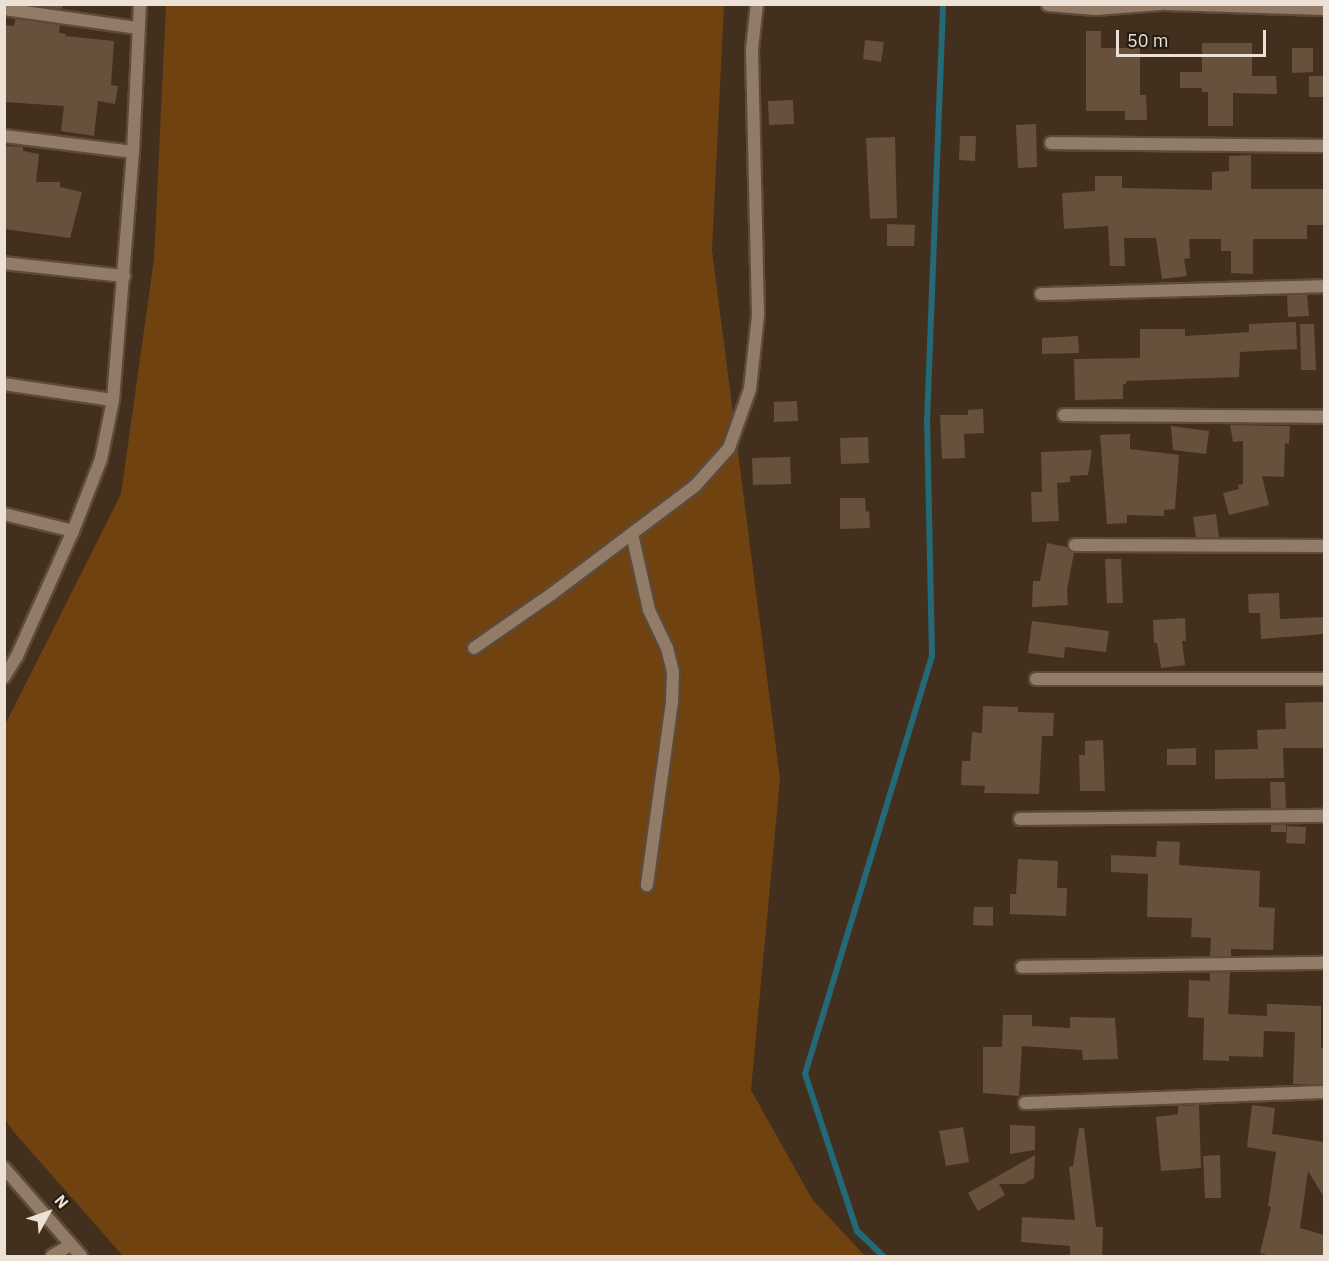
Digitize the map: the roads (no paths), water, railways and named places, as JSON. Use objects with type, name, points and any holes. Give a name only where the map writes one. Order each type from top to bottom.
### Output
[{"type":"street","points":[[4,677],[73,531],[101,459],[113,400],[134,152],[140,4]]},
{"type":"street","points":[[474,648],[553,593],[694,486],[729,448],[750,389],[758,315],[752,49],[757,4]]},
{"type":"street","points":[[1048,4],[1095,9],[1161,4]]},
{"type":"street","points":[[1166,4],[1324,9]]},
{"type":"street","points":[[4,9],[138,28]]},
{"type":"street","points":[[4,136],[134,152]]},
{"type":"street","points":[[1051,142],[1324,146]]},
{"type":"street","points":[[4,263],[124,276]]},
{"type":"street","points":[[1041,294],[1324,286]]},
{"type":"street","points":[[4,384],[113,400]]},
{"type":"street","points":[[1064,415],[1324,417]]},
{"type":"street","points":[[4,514],[73,531]]},
{"type":"street","points":[[632,534],[649,610],[667,648],[673,672],[672,702],[647,885]]},
{"type":"street","points":[[1075,545],[1324,546]]},
{"type":"street","points":[[1036,679],[1324,679]]},
{"type":"street","points":[[1020,819],[1324,816]]},
{"type":"street","points":[[1022,967],[1324,963]]},
{"type":"street","points":[[1025,1103],[1324,1092]]},
{"type":"street","points":[[4,1168],[81,1257]]},
{"type":"street","points":[[52,1257],[70,1245]]},
{"type":"waterway","points":[[883,1256],[857,1231],[805,1074],[932,656],[927,422],[943,4]]}]
